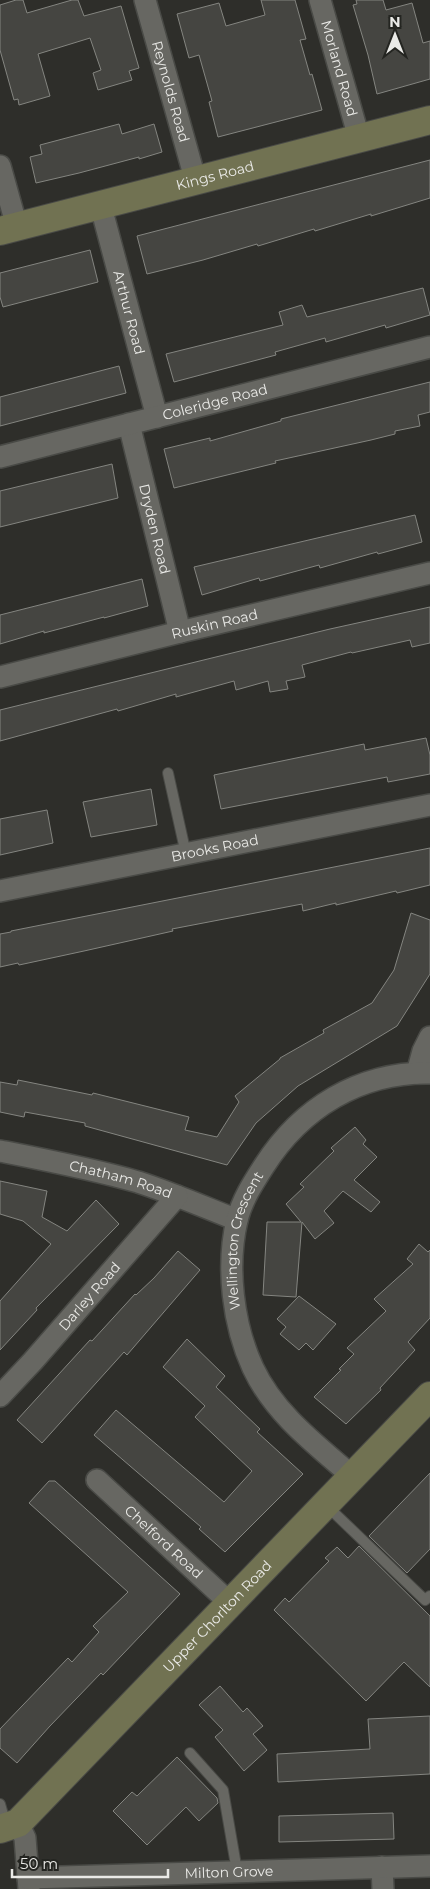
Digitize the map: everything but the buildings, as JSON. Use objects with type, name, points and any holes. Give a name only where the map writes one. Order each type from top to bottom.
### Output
[{"type":"main road","name":"Kings Road","points":[[9,229],[430,120]]},
{"type":"main road","name":"Upper Chorlton Road","points":[[6,1821],[230,1603],[430,1396]]},
{"type":"street","name":"Reynolds Road","points":[[145,0],[196,182]]},
{"type":"street","name":"Morland Road","points":[[320,0],[359,138]]},
{"type":"street","points":[[0,166],[9,229]]},
{"type":"street","name":"Arthur Road","points":[[101,206],[157,417]]},
{"type":"street","name":"Coleridge Road","points":[[0,458],[430,347]]},
{"type":"street","name":"Dryden Road","points":[[129,424],[180,632]]},
{"type":"street","name":"Ruskin Road","points":[[0,677],[180,632],[430,574]]},
{"type":"street","name":"Brooks Road","points":[[0,891],[430,805]]},
{"type":"street","points":[[424,1073],[423,1051],[430,1036]]},
{"type":"street","name":"Wellington Crescent","points":[[352,1476],[274,1404],[253,1368],[241,1335],[236,1306],[233,1276],[238,1220],[248,1190],[266,1162],[284,1137],[308,1115],[345,1091],[363,1083],[381,1078],[424,1073]]},
{"type":"street","name":"Chatham Road","points":[[0,1151],[78,1167],[136,1182],[238,1220]]},
{"type":"street","name":"Darley Road","points":[[0,1396],[34,1361],[177,1196]]},
{"type":"street","name":"Chelford Road","points":[[97,1480],[230,1603]]},
{"type":"street","points":[[6,1821],[25,1838],[28,1884]]},
{"type":"street","name":"Milton Grove","points":[[28,1884],[140,1878],[226,1878],[382,1867],[430,1866]]},
{"type":"street","points":[[382,1867],[383,1889]]},
{"type":"lane","points":[[168,773],[186,854]]},
{"type":"lane","points":[[325,1504],[426,1600],[430,1596]]},
{"type":"lane","points":[[190,1753],[223,1790],[226,1878]]}]
